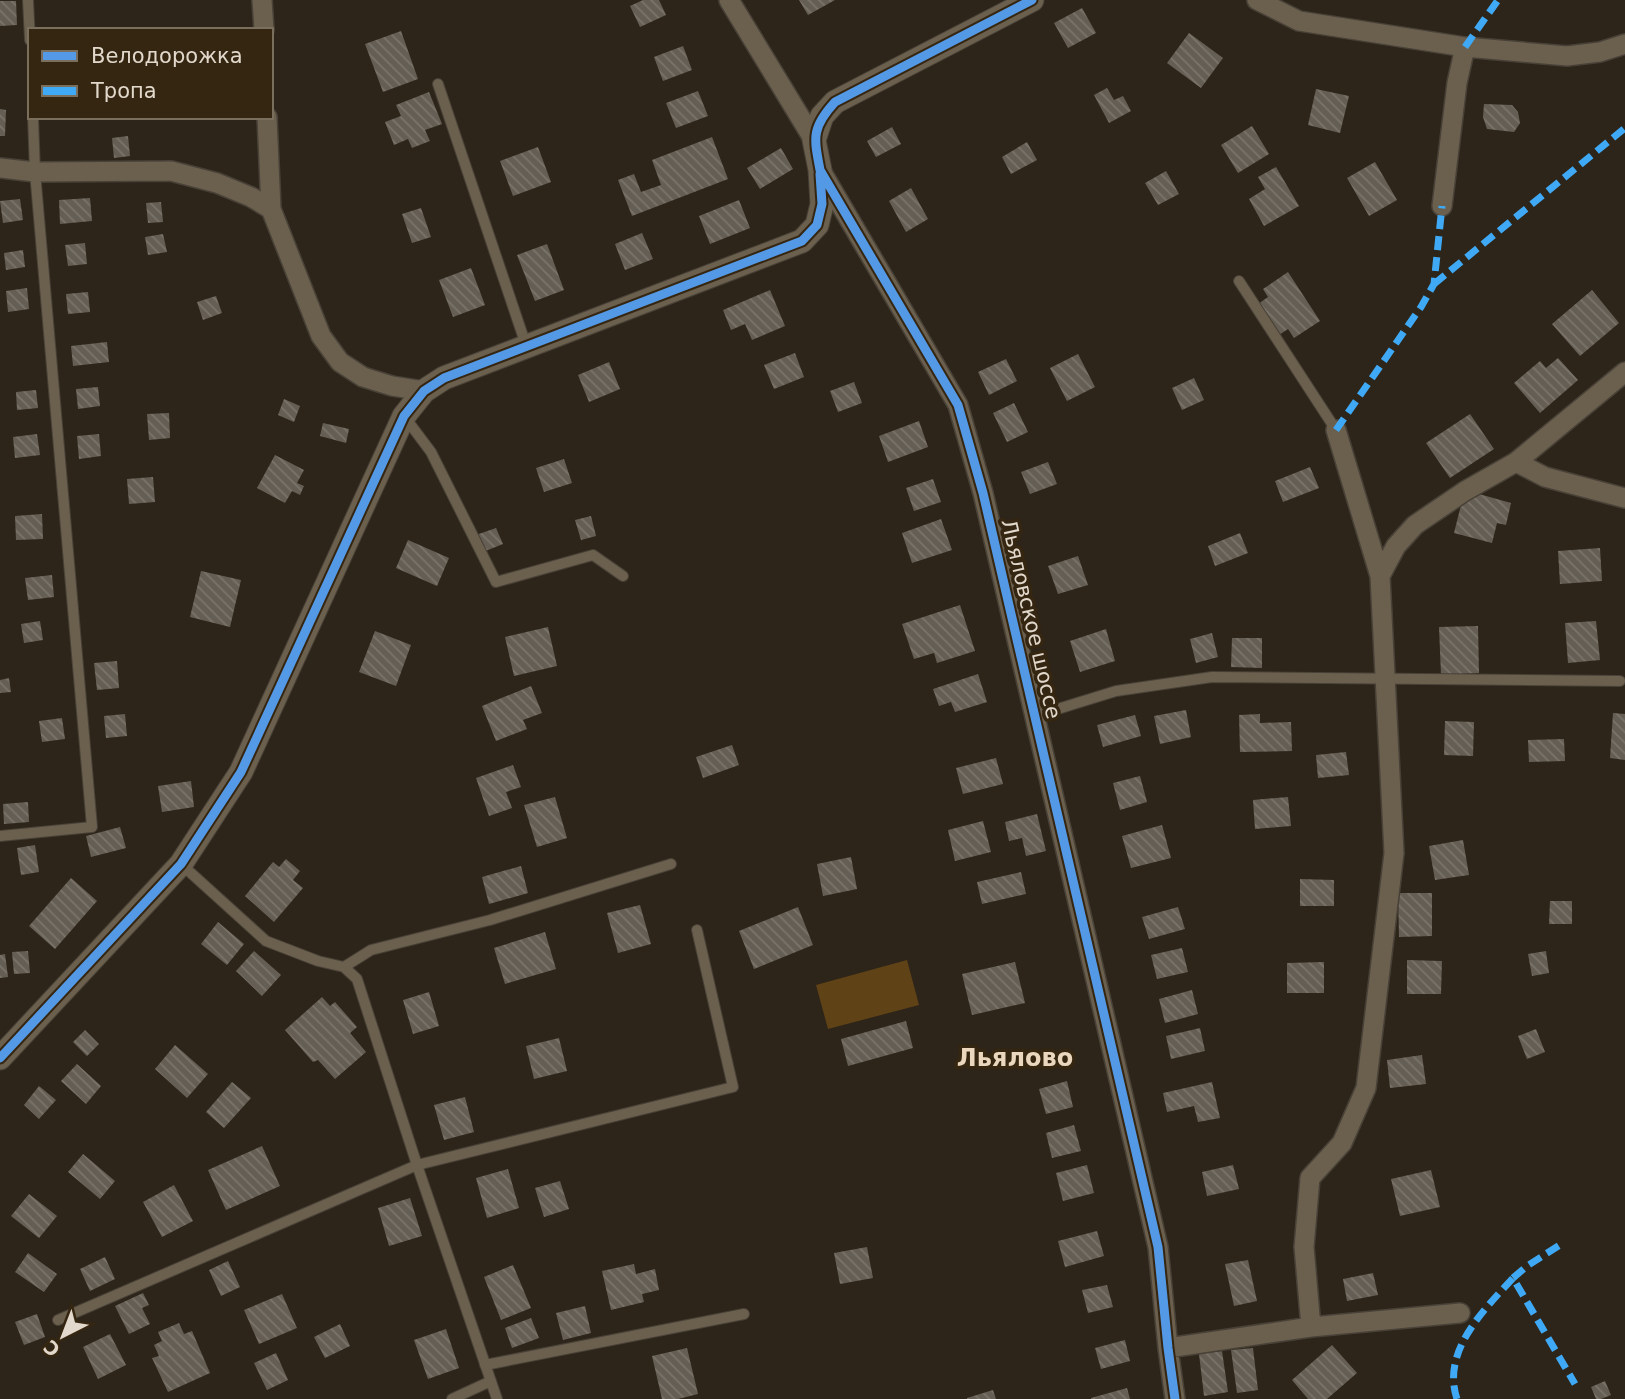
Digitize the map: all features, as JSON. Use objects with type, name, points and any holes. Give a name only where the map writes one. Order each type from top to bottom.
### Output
[{"type":"street","points":[[262,0],[264,28]]},
{"type":"street","points":[[729,0],[814,140]]},
{"type":"street","points":[[814,140],[822,116],[835,102],[1032,0]]},
{"type":"street","points":[[1257,0],[1299,21],[1465,47],[1567,56],[1600,52],[1625,44]]},
{"type":"street","points":[[1442,206],[1457,83],[1465,47]]},
{"type":"street","points":[[267,119],[271,209],[321,336],[340,362],[363,377],[392,386],[424,391]]},
{"type":"street","name":"Льяловское шоссе","points":[[814,140],[820,170],[958,405],[984,493],[1158,1247],[1175,1399]]},
{"type":"street","points":[[0,168],[35,172],[171,171],[217,183],[251,197],[271,209]]},
{"type":"street","points":[[0,1058],[181,864],[241,772],[404,416],[424,391],[444,378],[526,345],[802,241],[817,225],[822,204],[820,170]]},
{"type":"street","points":[[1380,576],[1396,546],[1415,525],[1465,491],[1516,462],[1625,372]]},
{"type":"street","points":[[1311,1327],[1304,1247],[1310,1178],[1342,1143],[1366,1088],[1394,853],[1380,576],[1336,430]]},
{"type":"street","points":[[1516,462],[1545,477],[1625,498]]},
{"type":"street","points":[[1168,1348],[1311,1327],[1460,1313]]},
{"type":"lane","points":[[28,0],[29,28]]},
{"type":"lane","points":[[438,84],[526,345]]},
{"type":"lane","points":[[0,836],[92,827],[35,172],[33,119]]},
{"type":"lane","points":[[1239,281],[1336,430]]},
{"type":"lane","points":[[404,416],[431,452],[496,582],[593,555],[623,576]]},
{"type":"lane","points":[[1035,716],[1116,691],[1212,677],[1620,681]]},
{"type":"lane","points":[[181,864],[266,941],[318,961],[344,967],[357,979],[498,1399]]},
{"type":"lane","points":[[344,967],[371,950],[489,920],[671,864]]},
{"type":"lane","points":[[58,1320],[418,1165],[733,1087],[697,930]]},
{"type":"lane","points":[[485,1366],[744,1314]]},
{"type":"lane","points":[[452,1399],[491,1381]]},
{"type":"shaded area","points":[[907,960],[919,1005],[828,1029],[816,985]]},
{"type":"building","points":[[643,0],[659,0],[666,15],[640,27],[630,6]]},
{"type":"building","points":[[799,0],[835,0],[808,15]]},
{"type":"building","points":[[0,1],[16,1],[17,25],[0,26]]},
{"type":"building","points":[[1082,8],[1096,33],[1068,48],[1054,23]]},
{"type":"building","points":[[401,31],[418,79],[383,92],[365,44]]},
{"type":"building","points":[[1189,33],[1223,58],[1201,88],[1167,63]]},
{"type":"building","points":[[683,46],[692,70],[663,81],[654,57]]},
{"type":"building","points":[[1107,88],[1114,100],[1123,96],[1131,111],[1109,123],[1094,95]]},
{"type":"building","points":[[1316,89],[1349,96],[1340,133],[1308,125]]},
{"type":"building","points":[[698,91],[708,116],[676,128],[666,103]]},
{"type":"building","points":[[429,92],[442,124],[425,130],[430,141],[412,148],[408,139],[394,145],[385,122],[401,116],[396,105]]},
{"type":"building","points":[[1484,104],[1512,105],[1518,112],[1520,123],[1514,132],[1487,129],[1483,117]]},
{"type":"building","points":[[0,109],[6,110],[5,136],[0,136]]},
{"type":"building","points":[[1252,126],[1269,154],[1238,173],[1221,145]]},
{"type":"building","points":[[892,127],[901,144],[876,157],[867,141]]},
{"type":"building","points":[[128,136],[130,156],[114,158],[112,138]]},
{"type":"building","points":[[712,137],[728,179],[632,216],[618,180],[634,174],[641,192],[661,185],[652,160]]},
{"type":"building","points":[[1027,142],[1037,160],[1011,174],[1002,157]]},
{"type":"building","points":[[538,147],[551,182],[513,196],[500,161]]},
{"type":"building","points":[[781,148],[793,169],[760,189],[747,168]]},
{"type":"building","points":[[1375,162],[1397,200],[1369,216],[1347,178]]},
{"type":"building","points":[[1276,167],[1299,206],[1264,226],[1249,199],[1265,189],[1258,177]]},
{"type":"building","points":[[1166,171],[1179,194],[1158,205],[1145,183]]},
{"type":"building","points":[[911,188],[928,219],[906,232],[889,201]]},
{"type":"building","points":[[90,198],[92,221],[60,224],[59,200]]},
{"type":"building","points":[[20,199],[23,220],[3,223],[0,201]]},
{"type":"building","points":[[739,200],[750,228],[710,244],[699,216]]},
{"type":"building","points":[[161,202],[163,222],[148,223],[146,203]]},
{"type":"building","points":[[421,208],[431,237],[412,243],[402,214]]},
{"type":"building","points":[[642,233],[653,259],[625,270],[615,244]]},
{"type":"building","points":[[163,234],[167,252],[148,255],[145,237]]},
{"type":"building","points":[[85,243],[87,264],[68,266],[65,245]]},
{"type":"building","points":[[547,244],[564,290],[535,301],[517,255]]},
{"type":"building","points":[[23,250],[25,267],[6,270],[4,253]]},
{"type":"building","points":[[471,268],[485,305],[453,317],[439,280]]},
{"type":"building","points":[[1288,272],[1320,321],[1294,338],[1288,329],[1279,335],[1258,304],[1268,297],[1263,289]]},
{"type":"building","points":[[27,288],[29,309],[8,312],[6,291]]},
{"type":"building","points":[[770,290],[785,326],[752,340],[745,324],[731,330],[723,310]]},
{"type":"building","points":[[1592,290],[1619,323],[1580,356],[1552,324]]},
{"type":"building","points":[[88,292],[90,312],[68,314],[66,294]]},
{"type":"building","points":[[216,296],[222,313],[203,320],[197,302]]},
{"type":"building","points":[[107,342],[109,362],[73,366],[71,346]]},
{"type":"building","points":[[795,353],[804,377],[774,389],[764,365]]},
{"type":"building","points":[[1078,354],[1095,387],[1067,401],[1050,368]]},
{"type":"building","points":[[1558,358],[1578,380],[1540,413],[1514,383],[1540,361],[1546,368]]},
{"type":"building","points":[[1006,359],[1017,381],[989,395],[978,372]]},
{"type":"building","points":[[609,362],[620,389],[589,402],[578,375]]},
{"type":"building","points":[[1194,378],[1204,400],[1182,410],[1172,388]]},
{"type":"building","points":[[854,382],[862,403],[838,412],[830,391]]},
{"type":"building","points":[[98,387],[100,406],[78,409],[76,389]]},
{"type":"building","points":[[36,390],[38,408],[17,410],[16,392]]},
{"type":"building","points":[[284,399],[300,406],[294,422],[278,415]]},
{"type":"building","points":[[1014,403],[1028,432],[1007,442],[993,413]]},
{"type":"building","points":[[169,413],[170,438],[149,440],[147,414]]},
{"type":"building","points":[[1470,414],[1494,449],[1450,478],[1426,443]]},
{"type":"building","points":[[919,421],[928,447],[888,462],[879,436]]},
{"type":"building","points":[[323,423],[349,429],[346,443],[320,436]]},
{"type":"building","points":[[37,434],[40,455],[15,458],[13,437]]},
{"type":"building","points":[[99,434],[101,456],[79,459],[77,436]]},
{"type":"building","points":[[275,455],[304,470],[297,483],[304,486],[300,495],[292,491],[285,503],[257,488]]},
{"type":"building","points":[[564,459],[572,483],[544,492],[536,468]]},
{"type":"building","points":[[1048,462],[1057,484],[1030,494],[1021,472]]},
{"type":"building","points":[[1310,467],[1319,488],[1283,502],[1275,481]]},
{"type":"building","points":[[153,477],[155,502],[129,504],[127,479]]},
{"type":"building","points":[[933,479],[941,502],[914,511],[906,488]]},
{"type":"building","points":[[1479,494],[1511,503],[1506,525],[1497,523],[1492,543],[1454,533],[1461,505]]},
{"type":"building","points":[[42,514],[43,539],[16,540],[15,516]]},
{"type":"building","points":[[591,516],[596,536],[581,540],[575,520]]},
{"type":"building","points":[[941,519],[952,550],[912,563],[902,533]]},
{"type":"building","points":[[496,528],[503,544],[483,552],[476,535]]},
{"type":"building","points":[[1240,533],[1248,553],[1215,566],[1208,546]]},
{"type":"building","points":[[408,540],[449,558],[437,586],[396,568]]},
{"type":"building","points":[[1600,548],[1602,581],[1560,584],[1558,551]]},
{"type":"building","points":[[1078,556],[1088,585],[1058,594],[1048,566]]},
{"type":"building","points":[[201,571],[241,580],[230,627],[190,617]]},
{"type":"building","points":[[52,575],[54,597],[28,600],[25,578]]},
{"type":"building","points":[[960,605],[975,651],[937,663],[934,653],[914,659],[902,624]]},
{"type":"building","points":[[40,621],[43,640],[24,643],[21,624]]},
{"type":"building","points":[[1596,621],[1600,660],[1568,663],[1565,623]]},
{"type":"building","points":[[1478,626],[1479,673],[1441,675],[1439,627]]},
{"type":"building","points":[[548,627],[557,666],[514,676],[505,637]]},
{"type":"building","points":[[1106,629],[1115,661],[1080,672],[1070,641]]},
{"type":"building","points":[[375,631],[411,645],[396,686],[359,672]]},
{"type":"building","points":[[1212,633],[1218,657],[1196,663],[1190,639]]},
{"type":"building","points":[[1232,638],[1262,638],[1262,668],[1231,667]]},
{"type":"building","points":[[117,661],[119,688],[97,690],[94,663]]},
{"type":"building","points":[[978,674],[987,702],[955,712],[951,702],[939,706],[933,689]]},
{"type":"building","points":[[9,678],[11,692],[0,693],[0,680]]},
{"type":"building","points":[[531,686],[542,713],[523,720],[527,729],[496,741],[482,706]]},
{"type":"building","points":[[1186,710],[1191,737],[1160,744],[1154,716]]},
{"type":"building","points":[[1613,713],[1625,714],[1625,760],[1610,758]]},
{"type":"building","points":[[125,714],[127,736],[106,738],[104,716]]},
{"type":"building","points":[[1260,714],[1260,723],[1291,722],[1292,751],[1240,752],[1239,715]]},
{"type":"building","points":[[1135,715],[1141,736],[1103,747],[1097,725]]},
{"type":"building","points":[[62,718],[65,739],[42,742],[39,721]]},
{"type":"building","points":[[1445,721],[1474,722],[1473,756],[1444,755]]},
{"type":"building","points":[[1564,739],[1565,761],[1529,762],[1528,740]]},
{"type":"building","points":[[732,745],[739,765],[703,778],[696,757]]},
{"type":"building","points":[[1346,752],[1349,775],[1318,778],[1316,755]]},
{"type":"building","points":[[996,758],[1003,784],[963,794],[956,768]]},
{"type":"building","points":[[513,765],[521,787],[506,792],[512,808],[489,816],[476,778]]},
{"type":"building","points":[[1140,776],[1147,802],[1120,810],[1113,783]]},
{"type":"building","points":[[191,781],[194,807],[162,812],[158,786]]},
{"type":"building","points":[[555,797],[567,838],[537,847],[524,805]]},
{"type":"building","points":[[1288,797],[1291,826],[1255,829],[1253,800]]},
{"type":"building","points":[[28,802],[29,822],[4,824],[3,804]]},
{"type":"building","points":[[1037,814],[1046,851],[1026,856],[1022,838],[1009,841],[1005,822]]},
{"type":"building","points":[[983,821],[991,852],[955,861],[948,830]]},
{"type":"building","points":[[1162,825],[1171,858],[1131,868],[1122,836]]},
{"type":"building","points":[[120,827],[126,848],[91,857],[86,836]]},
{"type":"building","points":[[1463,840],[1469,875],[1435,880],[1429,846]]},
{"type":"building","points":[[35,845],[39,872],[21,875],[17,848]]},
{"type":"building","points":[[851,857],[857,889],[823,896],[817,864]]},
{"type":"building","points":[[286,859],[300,871],[293,880],[303,888],[274,922],[245,896],[273,862],[279,867]]},
{"type":"building","points":[[521,866],[528,893],[489,904],[482,877]]},
{"type":"building","points":[[1021,872],[1026,894],[982,904],[977,882]]},
{"type":"building","points":[[71,878],[97,901],[55,949],[29,926]]},
{"type":"building","points":[[1300,879],[1334,880],[1334,906],[1300,906]]},
{"type":"building","points":[[1398,893],[1432,893],[1432,936],[1399,937]]},
{"type":"building","points":[[1550,901],[1572,901],[1572,924],[1549,924]]},
{"type":"building","points":[[640,905],[651,944],[618,953],[607,913]]},
{"type":"building","points":[[798,907],[813,945],[754,969],[739,931]]},
{"type":"building","points":[[1178,907],[1185,929],[1149,939],[1142,917]]},
{"type":"building","points":[[218,922],[244,944],[227,965],[201,944]]},
{"type":"building","points":[[545,932],[556,969],[505,984],[494,948]]},
{"type":"building","points":[[1182,948],[1188,972],[1157,979],[1151,955]]},
{"type":"building","points":[[28,951],[30,973],[14,974],[12,952]]},
{"type":"building","points":[[254,951],[281,975],[262,996],[236,971]]},
{"type":"building","points":[[1546,951],[1549,973],[1532,976],[1528,954]]},
{"type":"building","points":[[5,954],[8,977],[0,978],[0,955]]},
{"type":"building","points":[[1407,960],[1442,961],[1441,994],[1407,994]]},
{"type":"building","points":[[1015,962],[1025,1003],[972,1015],[962,974]]},
{"type":"building","points":[[1324,962],[1324,993],[1287,993],[1287,963]]},
{"type":"building","points":[[1192,990],[1198,1014],[1165,1023],[1159,999]]},
{"type":"building","points":[[429,992],[439,1026],[413,1034],[403,1000]]},
{"type":"building","points":[[322,997],[330,1006],[335,1002],[357,1027],[350,1033],[366,1052],[335,1079],[318,1060],[313,1062],[285,1030]]},
{"type":"building","points":[[906,1021],[913,1048],[848,1066],[841,1039]]},
{"type":"building","points":[[1200,1028],[1205,1051],[1171,1059],[1166,1036]]},
{"type":"building","points":[[1536,1029],[1545,1052],[1527,1059],[1518,1036]]},
{"type":"building","points":[[85,1030],[99,1044],[87,1056],[73,1042]]},
{"type":"building","points":[[559,1038],[567,1071],[534,1079],[526,1046]]},
{"type":"building","points":[[175,1045],[208,1074],[187,1098],[155,1069]]},
{"type":"building","points":[[1422,1055],[1426,1084],[1390,1088],[1387,1060]]},
{"type":"building","points":[[77,1064],[101,1086],[86,1104],[61,1081]]},
{"type":"building","points":[[1067,1081],[1073,1107],[1046,1114],[1039,1089]]},
{"type":"building","points":[[232,1082],[251,1098],[224,1128],[206,1112]]},
{"type":"building","points":[[1212,1082],[1220,1118],[1198,1122],[1194,1106],[1167,1112],[1163,1093]]},
{"type":"building","points":[[39,1086],[56,1100],[39,1119],[24,1105]]},
{"type":"building","points":[[465,1097],[474,1132],[444,1140],[434,1105]]},
{"type":"building","points":[[1074,1125],[1081,1151],[1052,1158],[1046,1133]]},
{"type":"building","points":[[262,1146],[280,1186],[226,1210],[208,1170]]},
{"type":"building","points":[[83,1154],[115,1181],[100,1199],[68,1172]]},
{"type":"building","points":[[1087,1165],[1094,1193],[1063,1201],[1056,1173]]},
{"type":"building","points":[[1233,1165],[1239,1189],[1207,1196],[1202,1172]]},
{"type":"building","points":[[508,1169],[519,1208],[487,1218],[476,1178]]},
{"type":"building","points":[[1431,1170],[1440,1207],[1400,1216],[1391,1179]]},
{"type":"building","points":[[560,1181],[569,1209],[544,1217],[535,1188]]},
{"type":"building","points":[[174,1185],[193,1221],[162,1237],[143,1202]]},
{"type":"building","points":[[29,1194],[57,1216],[39,1238],[11,1216]]},
{"type":"building","points":[[410,1198],[422,1236],[389,1246],[378,1208]]},
{"type":"building","points":[[1097,1231],[1104,1256],[1065,1267],[1058,1241]]},
{"type":"building","points":[[867,1247],[873,1278],[840,1284],[834,1253]]},
{"type":"building","points":[[28,1253],[57,1274],[44,1292],[15,1272]]},
{"type":"building","points":[[105,1257],[115,1279],[90,1291],[80,1269]]},
{"type":"building","points":[[1248,1260],[1257,1301],[1234,1306],[1225,1264]]},
{"type":"building","points":[[228,1261],[240,1287],[221,1296],[209,1270]]},
{"type":"building","points":[[634,1264],[636,1274],[655,1269],[659,1290],[642,1294],[644,1302],[611,1310],[602,1271]]},
{"type":"building","points":[[513,1265],[531,1308],[501,1320],[484,1277]]},
{"type":"building","points":[[1373,1273],[1378,1295],[1347,1301],[1343,1279]]},
{"type":"building","points":[[1107,1285],[1113,1307],[1088,1313],[1082,1290]]},
{"type":"building","points":[[143,1293],[149,1305],[142,1308],[150,1324],[129,1334],[115,1306]]},
{"type":"building","points":[[282,1294],[297,1328],[259,1344],[244,1310]]},
{"type":"building","points":[[585,1306],[591,1333],[563,1340],[556,1313]]},
{"type":"building","points":[[37,1314],[45,1337],[24,1345],[15,1322]]},
{"type":"building","points":[[531,1318],[539,1338],[512,1348],[505,1328]]},
{"type":"building","points":[[179,1323],[184,1334],[192,1331],[210,1373],[168,1392],[152,1358],[159,1356],[154,1345],[162,1341],[158,1332]]},
{"type":"building","points":[[340,1324],[350,1346],[325,1358],[314,1337]]},
{"type":"building","points":[[446,1329],[459,1368],[428,1379],[414,1340]]},
{"type":"building","points":[[110,1334],[126,1365],[98,1379],[83,1347]]},
{"type":"building","points":[[1125,1340],[1130,1361],[1101,1369],[1095,1348]]},
{"type":"building","points":[[1332,1345],[1357,1373],[1327,1399],[1308,1399],[1292,1380]]},
{"type":"building","points":[[687,1348],[698,1394],[678,1399],[662,1399],[652,1356]]},
{"type":"building","points":[[1253,1348],[1258,1390],[1237,1393],[1231,1350]]},
{"type":"building","points":[[1222,1351],[1228,1392],[1204,1396],[1199,1354]]},
{"type":"building","points":[[276,1353],[288,1380],[267,1390],[254,1363]]},
{"type":"building","points":[[1605,1381],[1611,1395],[1596,1399],[1591,1387]]},
{"type":"building","points":[[1127,1388],[1130,1399],[1091,1399],[1091,1398]]},
{"type":"building","points":[[993,1390],[996,1399],[967,1399],[967,1398]]},
{"type":"marked path","points":[[1465,47],[1498,0]]},
{"type":"marked path","points":[[1434,284],[1625,128]]},
{"type":"marked path","points":[[1336,430],[1434,284],[1442,206]]},
{"type":"marked path","points":[[1513,1278],[1563,1243]]},
{"type":"marked path","points":[[1457,1399],[1454,1381],[1460,1348],[1478,1318],[1513,1278],[1575,1384]]},
{"type":"cycle path","points":[[1032,0],[835,102],[818,127],[816,150],[820,170],[958,405],[983,493],[1158,1247],[1175,1399]]},
{"type":"cycle path","points":[[0,1058],[181,864],[241,772],[404,416],[424,391],[444,378],[802,241],[817,225],[822,204],[820,174]]},
{"type":"district","name":"Льялово","points":[[1015,1058]]}]
